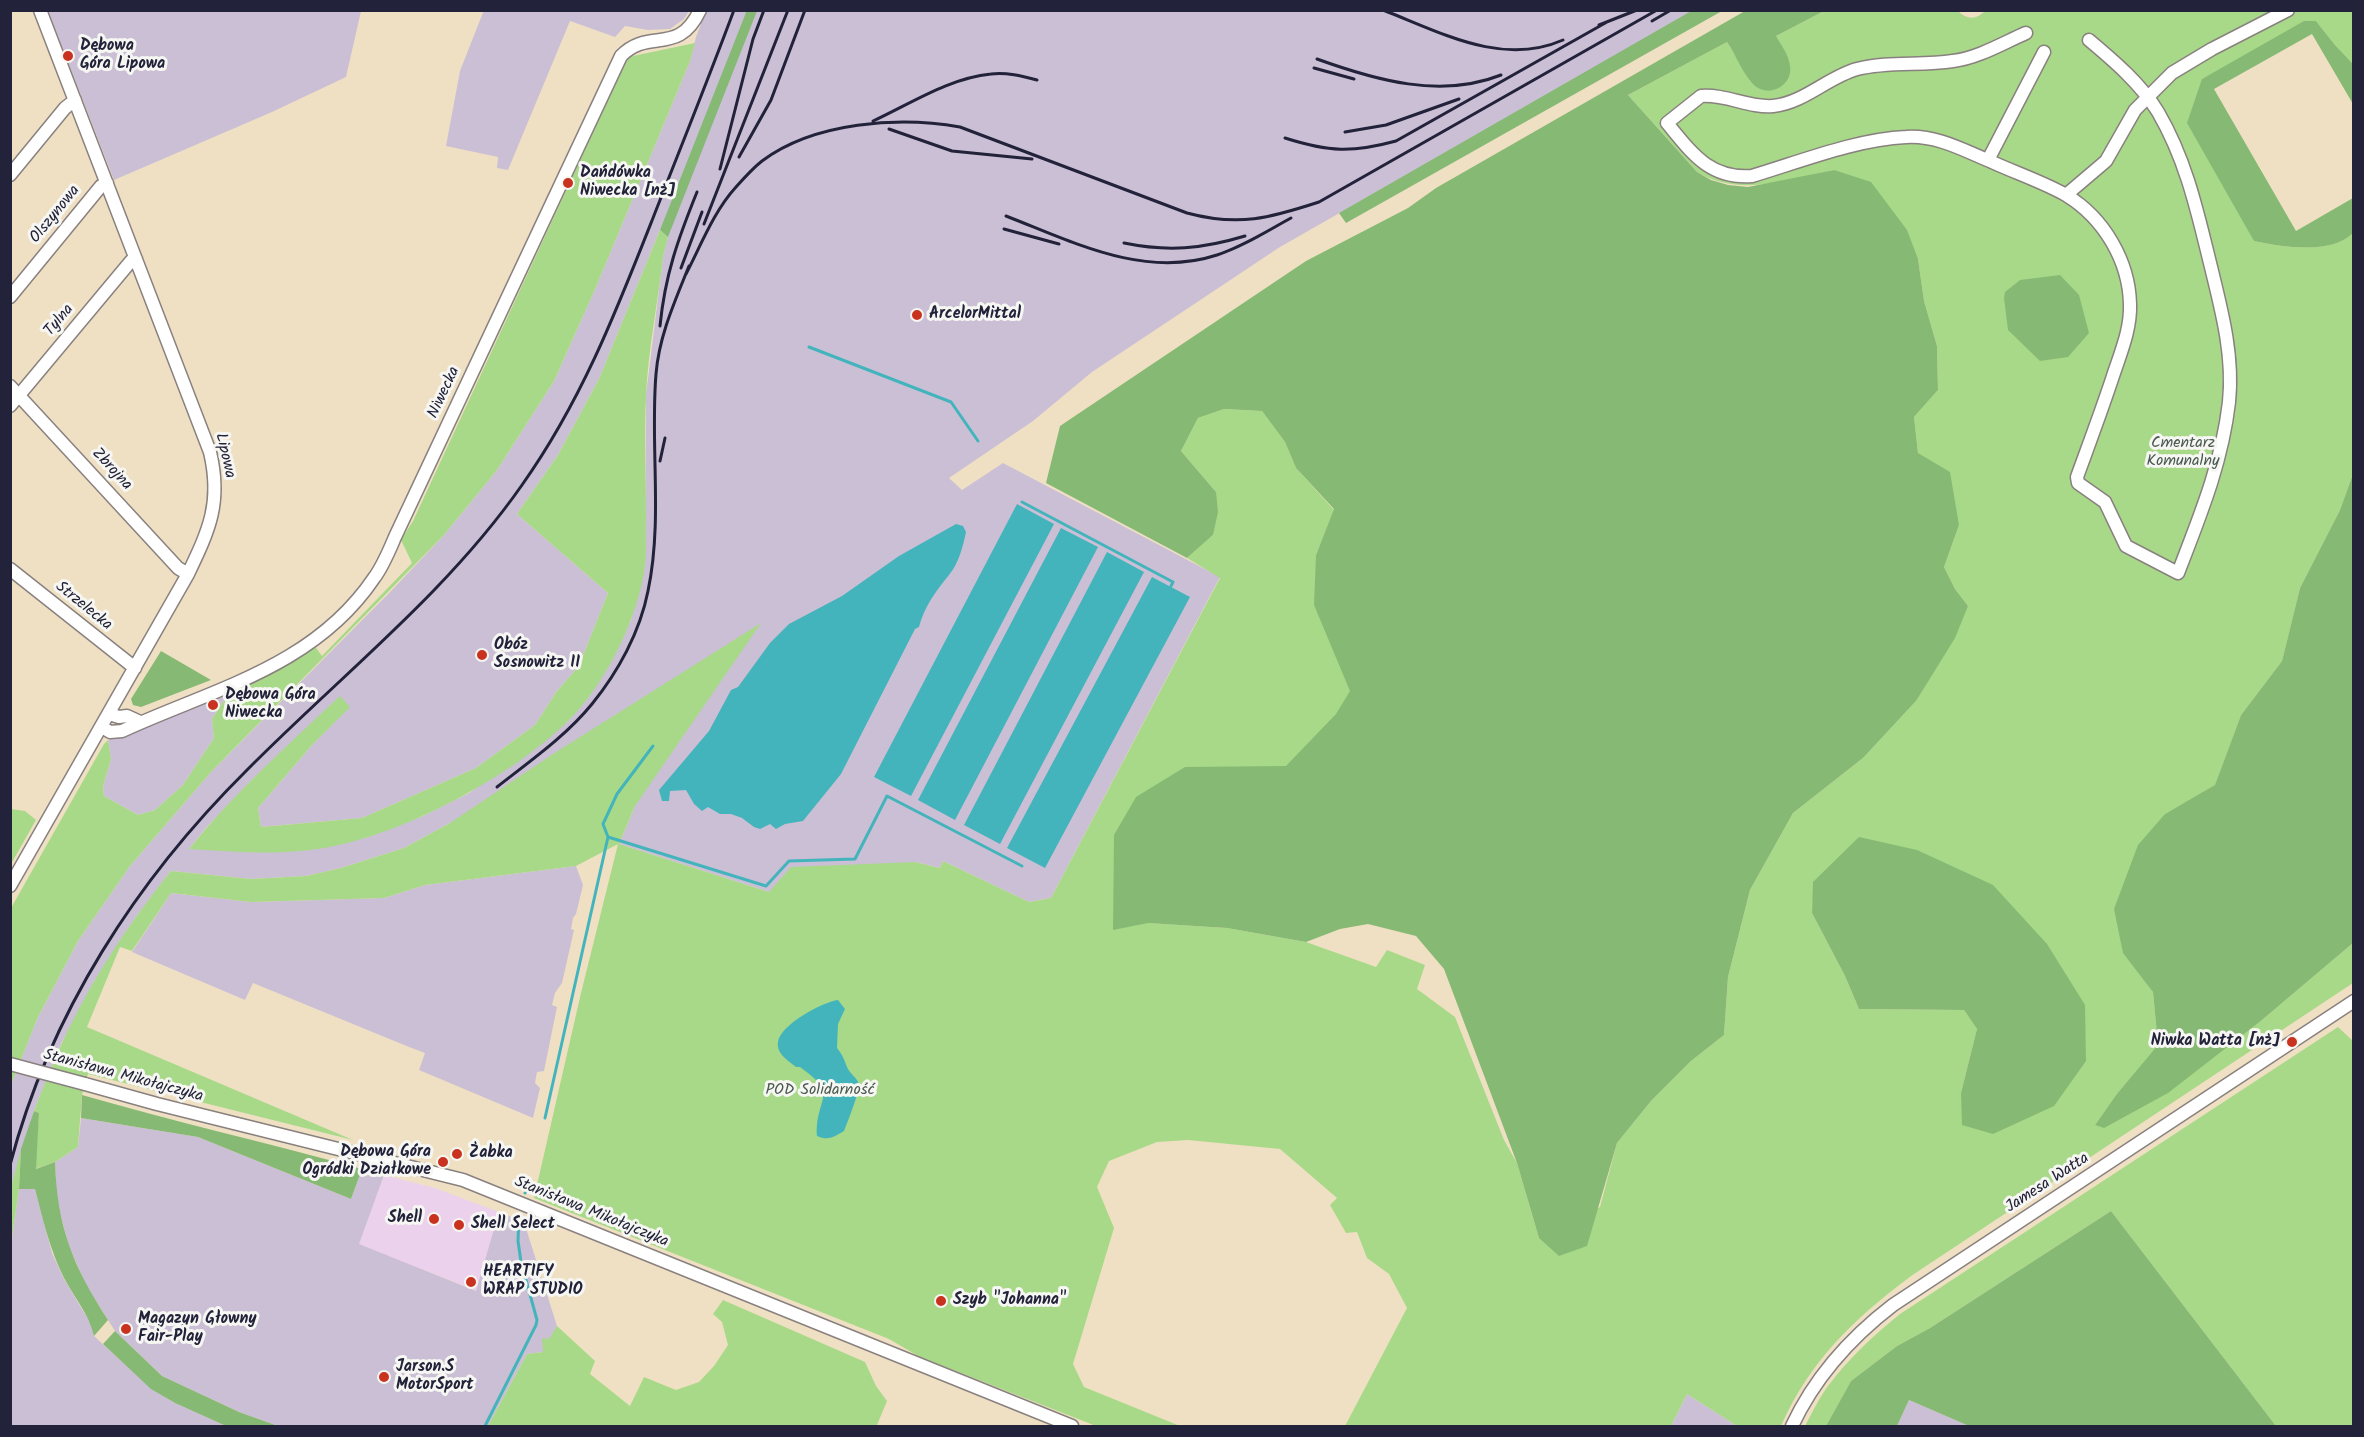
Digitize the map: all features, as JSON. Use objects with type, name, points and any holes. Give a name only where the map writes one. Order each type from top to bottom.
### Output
[{"type":"street","name":"Lipowa","points":[[10,886],[188,574],[211,522],[216,477],[210,453],[40,10]]},
{"type":"street","name":"Niwecka","points":[[102,727],[110,732],[122,731],[272,668],[327,629],[368,587],[380,569],[621,56],[634,46],[675,38],[685,33],[700,10]]},
{"type":"street","points":[[2066,195],[2106,160],[2124,127],[2147,97],[2172,73],[2188,62],[2288,10]]},
{"type":"street","points":[[2026,33],[1955,61],[1884,64],[1854,70],[1810,92],[1776,105],[1761,106],[1722,97],[1701,96],[1667,123],[1701,161],[1720,173],[1732,176],[1752,176],[1860,145],[1908,137],[1941,140],[2066,195],[2098,222],[2110,238],[2124,267],[2130,305],[2126,338],[2077,477],[2078,483],[2105,502],[2126,546],[2178,573],[2211,487],[2218,462],[2229,400],[2225,325],[2190,183],[2170,135],[2147,97],[2132,79],[2089,40]]},
{"type":"street","points":[[1988,160],[2044,52]]},
{"type":"street","points":[[10,175],[65,108],[75,100]]},
{"type":"street","name":"Olszynowa","points":[[10,297],[101,186],[107,183]]},
{"type":"street","name":"Tylna","points":[[10,406],[15,391],[131,261],[136,259]]},
{"type":"street","name":"Zbrojna","points":[[15,391],[178,568],[188,574]]},
{"type":"street","name":"Strzelecka","points":[[10,569],[135,668]]},
{"type":"street","points":[[119,697],[128,716]]},
{"type":"street","points":[[109,714],[119,717],[128,716],[140,722]]},
{"type":"street","name":"Jamesa Watta","points":[[1792,1426],[1818,1380],[1837,1357],[1855,1336],[1893,1305],[2354,1001]]},
{"type":"street","name":"Stanisława Mikołajczyka","points":[[10,1064],[167,1107],[463,1180],[1072,1426]]},
{"type":"shaded area","points":[[484,10],[689,11],[684,19],[670,29],[648,30],[625,26],[615,37],[570,21],[508,170],[497,168],[498,157],[446,146],[460,71]]},
{"type":"shaded area","points":[[48,11],[361,11],[346,77],[272,112],[114,180]]},
{"type":"shaded area","points":[[706,11],[1693,11],[1280,247],[1092,372],[1033,421],[949,478],[962,490],[1003,463],[1220,577],[1051,898],[1029,902],[943,861],[940,868],[915,862],[769,892],[619,844],[635,806],[450,823],[404,848],[341,868],[306,876],[251,879],[171,871],[136,917],[96,979],[62,1042],[34,1111],[11,1187],[11,1085],[38,1017],[78,941],[130,866],[211,772],[392,590],[444,535],[497,470],[554,381],[596,287],[690,61]],"holes":[[[660,230],[668,237],[663,257],[646,395],[645,565],[631,620],[611,662],[590,695],[568,721],[538,746],[469,793],[423,816],[365,838],[189,849],[252,780],[340,697],[349,707],[312,745],[258,808],[261,827],[362,818],[476,768],[535,725],[557,691],[579,666],[608,593],[517,514],[558,455],[599,379]]]},
{"type":"shaded area","points":[[229,693],[212,719],[214,738],[183,785],[155,810],[138,815],[104,796],[103,786],[111,759],[108,740]]},
{"type":"shaded area","points":[[576,866],[583,885],[573,918],[571,929],[574,930],[562,983],[555,993],[552,1005],[557,1007],[544,1071],[537,1072],[535,1083],[540,1088],[533,1118],[419,1070],[425,1053],[253,983],[245,1000],[132,952],[171,893],[251,902],[384,898],[425,885]]},
{"type":"shaded area","points":[[81,1118],[198,1137],[351,1199],[362,1169],[384,1175],[359,1244],[476,1291],[499,1212],[524,1222],[557,1326],[543,1352],[527,1354],[488,1426],[278,1426],[239,1412],[162,1376],[115,1331],[87,1287],[68,1244],[56,1196],[55,1162],[78,1147]]},
{"type":"shaded area","points":[[384,1175],[435,1188],[499,1212],[477,1291],[358,1244]]},
{"type":"shaded area","points":[[19,1189],[35,1189],[52,1253],[64,1279],[91,1324],[94,1336],[152,1389],[175,1403],[226,1426],[11,1426],[11,1245]]},
{"type":"shaded area","points":[[1687,1394],[1737,1426],[1671,1426]]},
{"type":"shaded area","points":[[1909,1400],[1969,1426],[1897,1426]]},
{"type":"green space","points":[[747,10],[757,11],[668,237],[660,230]]},
{"type":"green space","points":[[1693,10],[1722,11],[1346,223],[1339,213]]},
{"type":"green space","points":[[1986,10],[2353,11],[2353,64],[2316,21],[2202,79],[2254,241],[2292,247],[2319,247],[2343,240],[2353,233],[2353,474],[2340,510],[2300,588],[2282,661],[2241,715],[2215,786],[2165,814],[2147,982],[2153,992],[2158,1046],[2116,1095],[2095,1125],[2221,1050],[2262,1020],[2353,943],[2353,983],[1911,1276],[1870,1309],[1836,1342],[1806,1380],[1781,1426],[1737,1426],[1687,1394],[1671,1426],[1345,1426],[1407,1308],[1389,1274],[1367,1258],[1357,1232],[1346,1233],[1330,1205],[1337,1198],[1280,1149],[1188,1140],[1157,1142],[1109,1161],[1097,1187],[1114,1228],[1073,1364],[1084,1387],[1180,1426],[1096,1426],[920,1357],[889,1339],[534,1198],[618,844],[576,866],[425,885],[384,898],[251,902],[171,893],[132,951],[120,947],[87,1027],[353,1140],[88,1074],[82,1095],[78,1147],[55,1162],[35,1169],[39,1113],[34,1111],[62,1043],[111,954],[171,871],[251,879],[306,876],[341,868],[404,848],[450,823],[553,754],[761,623],[635,806],[619,844],[769,892],[791,867],[915,862],[940,868],[943,861],[1029,902],[1051,898],[1220,578],[1187,558],[1213,535],[1216,492],[1181,451],[1198,418],[1224,409],[1262,411],[1285,442],[1296,468],[1334,510],[1316,555],[1369,705],[1149,923],[1227,928],[1306,942],[1376,967],[1387,950],[1425,965],[1417,989],[1455,1017],[1504,1140],[1517,1163],[1539,1238],[1600,1207],[1617,1143],[1651,1101],[1691,1061],[1724,1035],[1728,977],[1750,890],[1793,813],[1863,758],[1916,701],[1968,606],[1955,589],[1944,567],[1959,525],[1918,453],[1914,417],[1938,390],[1937,346],[1924,301],[1918,259],[1834,170],[1765,184],[1730,184],[1714,180],[1697,172],[1628,95],[1727,42],[1751,82],[1776,36],[1824,11],[1958,11],[1972,18]],"holes":[[[1814,882],[2086,1061],[1961,1093],[1977,1029],[1964,1010],[1859,1009],[1845,976],[1812,913]]]},
{"type":"green space","points":[[1745,11],[1824,11],[1776,36],[1790,66],[1788,79],[1779,88],[1767,91],[1755,86],[1727,42],[1628,95],[1697,172],[1711,180],[1748,187],[1834,170],[1871,182],[1907,230],[1918,259],[1924,301],[1937,346],[1938,390],[1914,417],[1918,453],[1950,472],[1959,525],[1944,567],[1955,589],[1968,606],[1955,638],[1916,701],[1863,758],[1793,813],[1750,890],[1728,977],[1724,1035],[1691,1061],[1651,1101],[1617,1143],[1587,1246],[1559,1256],[1539,1238],[1517,1163],[1444,969],[1416,936],[1368,924],[1340,929],[1306,942],[1227,928],[1148,923],[1113,930],[1114,835],[1136,797],[1185,767],[1286,766],[1336,714],[1350,691],[1314,605],[1316,555],[1334,509],[1296,468],[1285,442],[1262,411],[1224,409],[1198,418],[1181,451],[1216,492],[1218,512],[1213,535],[1187,558],[1046,483],[1060,426],[1306,261],[1408,208],[1436,188]]},
{"type":"green space","points":[[2304,21],[2316,21],[2353,64],[2353,104],[2312,34],[2214,89],[2296,231],[2353,198],[2353,233],[2344,240],[2332,244],[2306,248],[2254,241],[2187,123],[2202,79]]},
{"type":"green space","points":[[695,43],[690,61],[596,287],[554,381],[497,470],[444,535],[211,772],[130,866],[78,941],[38,1017],[11,1085],[11,908],[104,744],[108,740],[111,759],[103,786],[104,796],[138,815],[155,810],[183,785],[214,738],[212,719],[229,693],[314,645],[322,656],[412,563],[401,540],[413,521],[628,57]]},
{"type":"green space","points":[[660,230],[668,237],[663,257],[647,379],[645,565],[636,606],[628,628],[595,689],[568,721],[518,762],[456,799],[391,829],[359,840],[295,852],[189,849],[243,789],[340,696],[350,707],[312,745],[258,808],[261,827],[362,818],[476,768],[535,725],[557,691],[579,666],[608,593],[517,514],[558,455],[599,379]]},
{"type":"green space","points":[[2060,275],[2079,295],[2089,333],[2068,357],[2040,361],[2008,330],[2005,292],[2020,280]]},
{"type":"green space","points":[[2353,474],[2353,943],[2262,1020],[2168,1093],[2104,1128],[2095,1125],[2116,1095],[2158,1045],[2153,992],[2123,953],[2114,909],[2138,845],[2165,814],[2215,785],[2241,715],[2282,661],[2300,588],[2340,510]]},
{"type":"green space","points":[[161,651],[211,680],[141,707],[133,705],[131,699]]},
{"type":"green space","points":[[11,809],[25,811],[36,820],[11,864]]},
{"type":"green space","points":[[1859,837],[1917,850],[1993,885],[2047,944],[2085,1005],[2086,1061],[2054,1106],[1993,1134],[1962,1125],[1961,1093],[1977,1029],[1964,1010],[1859,1009],[1845,976],[1812,913],[1813,882]]},
{"type":"green space","points":[[2338,1027],[2353,1041],[2353,1426],[2276,1426],[2111,1211],[1930,1328],[1897,1346],[1851,1381],[1826,1426],[1805,1426],[1822,1395],[1844,1366],[1900,1314]]},
{"type":"green space","points":[[82,1095],[362,1169],[351,1199],[198,1137],[81,1118]]},
{"type":"green space","points":[[34,1111],[39,1113],[36,1169],[55,1162],[59,1207],[69,1245],[85,1282],[108,1320],[94,1336],[89,1320],[64,1278],[55,1257],[35,1189],[19,1189],[21,1149]]},
{"type":"green space","points":[[21,1149],[19,1189],[11,1245],[11,1187]]},
{"type":"green space","points":[[2111,1211],[2276,1426],[1969,1426],[1909,1400],[1897,1426],[1826,1426],[1851,1381],[1897,1346],[1930,1328]]},
{"type":"green space","points":[[723,1300],[865,1362],[876,1386],[887,1401],[877,1425],[879,1426],[488,1426],[527,1354],[543,1352],[542,1338],[549,1339],[557,1326],[595,1361],[590,1374],[630,1406],[644,1377],[676,1390],[699,1382],[714,1366],[728,1345],[722,1322],[713,1314]]},
{"type":"green space","points":[[115,1331],[162,1376],[239,1412],[278,1426],[226,1426],[175,1403],[151,1389],[103,1344]]},
{"type":"water","points":[[1017,504],[1054,524],[911,796],[874,777]]},
{"type":"water","points":[[956,524],[963,526],[966,532],[955,565],[927,606],[919,627],[915,629],[841,774],[803,821],[785,824],[776,829],[770,824],[760,829],[731,814],[720,814],[708,807],[702,811],[694,804],[686,790],[670,791],[669,801],[662,801],[659,790],[709,731],[731,690],[738,687],[770,643],[789,624],[842,596],[899,556]]},
{"type":"water","points":[[1061,528],[1098,547],[955,820],[918,800]]},
{"type":"water","points":[[1107,552],[1144,572],[1000,844],[964,825]]},
{"type":"water","points":[[1152,577],[1190,597],[1045,868],[1007,848]]},
{"type":"water","points":[[838,1000],[845,1009],[838,1024],[837,1048],[849,1071],[857,1080],[859,1088],[844,1131],[834,1137],[824,1138],[817,1136],[823,1091],[812,1077],[784,1057],[779,1050],[778,1042],[780,1035],[803,1015]]},
{"type":"waterway","points":[[809,347],[951,402],[978,441]]},
{"type":"waterway","points":[[1022,502],[1173,582],[1171,586]]},
{"type":"waterway","points":[[545,1118],[608,837],[603,824],[617,794],[653,746]]},
{"type":"waterway","points":[[608,837],[766,886],[789,861],[855,859],[887,796],[1022,866]]},
{"type":"waterway","points":[[525,1193],[528,1184]]},
{"type":"waterway","points":[[485,1426],[537,1320],[521,1262],[518,1241],[519,1216]]},
{"type":"railway","points":[[10,1165],[27,1109],[48,1054],[74,1002],[102,951],[169,856],[247,770],[391,633],[460,562],[492,525],[543,454],[580,389],[611,322],[734,10]]},
{"type":"railway","points":[[720,169],[753,39],[764,10]]},
{"type":"railway","points":[[704,224],[788,10]]},
{"type":"railway","points":[[739,157],[771,100],[805,10]]},
{"type":"railway","points":[[1383,10],[1449,36],[1494,48],[1517,50],[1540,47],[1563,40]]},
{"type":"railway","points":[[1561,10],[1604,10]]},
{"type":"railway","points":[[1599,25],[1637,10]]},
{"type":"railway","points":[[686,274],[721,207],[752,170],[783,148],[831,130],[858,125],[911,122],[960,127],[1187,213],[1223,219],[1254,219],[1319,202],[1657,10]]},
{"type":"railway","points":[[1652,21],[1671,10]]},
{"type":"railway","points":[[1285,138],[1315,146],[1340,149],[1366,148],[1396,141],[1607,22]]},
{"type":"railway","points":[[1317,59],[1362,74],[1408,84],[1455,86],[1501,75]]},
{"type":"railway","points":[[1314,68],[1354,79]]},
{"type":"railway","points":[[873,121],[945,86],[975,76],[1002,74],[1037,80]]},
{"type":"railway","points":[[1345,132],[1386,125],[1459,99]]},
{"type":"railway","points":[[889,129],[952,151],[1032,159]]},
{"type":"railway","points":[[660,326],[665,290],[673,258],[697,192]]},
{"type":"railway","points":[[681,268],[702,212]]},
{"type":"railway","points":[[1006,216],[1109,254],[1163,263],[1190,261],[1217,255],[1246,243],[1291,218]]},
{"type":"railway","points":[[1004,229],[1059,244]]},
{"type":"railway","points":[[1124,243],[1155,248],[1185,248],[1245,236]]},
{"type":"railway","points":[[497,787],[559,738],[582,716],[611,679],[640,621],[648,591],[655,537],[656,374],[660,346],[668,319],[689,266]]},
{"type":"railway","points":[[660,461],[665,438]]},
{"type":"place","name":"Dębowa Góra Lipowa","points":[[68,56]]},
{"type":"place","name":"Dańdówka Niwecka [nż]","points":[[568,183]]},
{"type":"place","name":"ArcelorMittal","points":[[917,315]]},
{"type":"place","name":"Obóz Sosnowitz II","points":[[482,655]]},
{"type":"place","name":"Dębowa Góra Niwecka","points":[[213,705]]},
{"type":"place","name":"Niwka Watta [nż]","points":[[2292,1042]]},
{"type":"place","name":"Żabka","points":[[457,1154]]},
{"type":"place","name":"Dębowa Góra Ogródki Działkowe","points":[[443,1162]]},
{"type":"place","name":"Shell","points":[[434,1219]]},
{"type":"place","name":"Shell Select","points":[[459,1225]]},
{"type":"place","name":"HEARTIFY WRAP STUDIO","points":[[471,1282]]},
{"type":"place","name":"Szyb \"Johanna\"","points":[[941,1301]]},
{"type":"place","name":"Magazyn Głowny Fair-Play","points":[[126,1329]]},
{"type":"place","name":"Jarson.S MotorSport","points":[[384,1377]]},
{"type":"park label","name":"Cmentarz Komunalny","points":[[2183,453]]},
{"type":"park label","name":"POD Solidarność","points":[[820,1091]]}]
